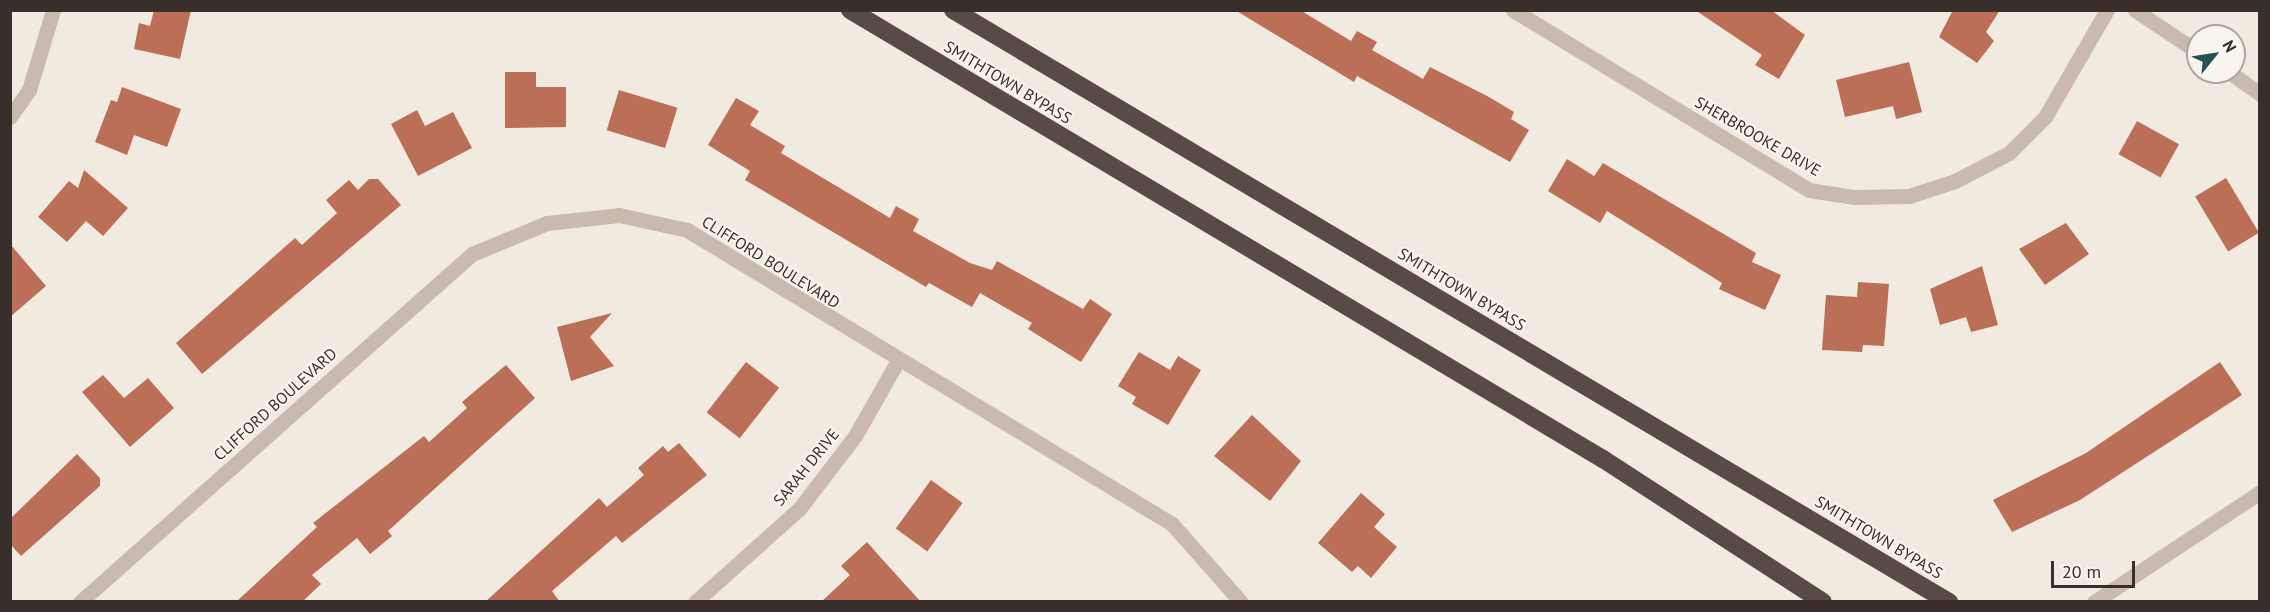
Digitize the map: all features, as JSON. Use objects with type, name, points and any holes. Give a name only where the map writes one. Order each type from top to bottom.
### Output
[{"type":"highway","name":"SMITHTOWN BYPASS","points":[[850,10],[1603,459],[1822,602]]},
{"type":"highway","name":"SMITHTOWN BYPASS","points":[[953,10],[1949,602]]},
{"type":"street","points":[[10,117],[29,90],[53,10]]},
{"type":"street","name":"SHERBROOKE DRIVE","points":[[1513,10],[1809,190],[1854,197],[1909,196],[1955,181],[2009,153],[2045,117],[2107,10]]},
{"type":"street","points":[[2135,10],[2186,43]]},
{"type":"street","points":[[2245,84],[2259,94]]},
{"type":"street","name":"CLIFFORD BOULEVARD","points":[[80,602],[472,254],[547,223],[619,215],[687,230],[897,362],[1172,524],[1241,602]]},
{"type":"street","name":"SARAH DRIVE","points":[[695,602],[799,509],[855,436],[897,362]]},
{"type":"street","points":[[2094,602],[2259,492]]},
{"type":"building","points":[[154,10],[191,10],[180,59],[134,49],[139,23],[150,26]]},
{"type":"building","points":[[1235,10],[1300,10],[1351,41],[1357,31],[1377,42],[1372,50],[1423,79],[1430,67],[1489,97],[1514,112],[1511,119],[1529,130],[1510,162],[1357,76],[1354,82]]},
{"type":"building","points":[[1695,10],[1771,10],[1805,35],[1779,79],[1755,65],[1762,55]]},
{"type":"building","points":[[1953,10],[2000,10],[1986,32],[1994,41],[1977,63],[1939,37]]},
{"type":"building","points":[[1909,62],[1922,112],[1896,119],[1893,106],[1845,117],[1836,80]]},
{"type":"building","points":[[505,72],[536,72],[536,87],[566,87],[566,127],[505,128]]},
{"type":"building","points":[[122,87],[181,109],[167,147],[134,135],[127,155],[95,142],[111,100],[117,102]]},
{"type":"building","points":[[619,90],[677,108],[665,148],[607,130]]},
{"type":"building","points":[[736,98],[759,111],[750,125],[785,146],[781,153],[890,218],[896,206],[919,219],[913,231],[970,263],[992,270],[997,261],[1083,309],[1090,299],[1112,314],[1081,362],[1028,329],[1032,323],[980,293],[972,307],[929,283],[926,287],[745,180],[750,171],[708,145]]},
{"type":"building","points":[[417,110],[425,126],[453,112],[472,148],[418,176],[391,124]]},
{"type":"building","points":[[2137,121],[2179,144],[2161,178],[2119,154]]},
{"type":"building","points":[[1567,159],[1594,176],[1603,163],[1756,253],[1752,262],[1781,275],[1765,310],[1719,289],[1722,283],[1607,211],[1600,223],[1548,191]]},
{"type":"building","points":[[84,170],[128,208],[103,236],[86,221],[67,242],[38,217],[69,181],[78,188]]},
{"type":"building","points":[[2226,178],[2259,233],[2228,251],[2195,197]]},
{"type":"building","points":[[369,179],[378,179],[401,205],[202,374],[176,343],[295,238],[302,245],[337,213],[326,200],[349,180],[358,190]]},
{"type":"building","points":[[2066,223],[2089,254],[2045,285],[2019,249]]},
{"type":"building","points":[[10,244],[46,286],[10,317]]},
{"type":"building","points":[[1982,266],[1998,325],[1971,332],[1966,317],[1940,325],[1930,289]]},
{"type":"building","points":[[1858,282],[1889,284],[1884,346],[1863,345],[1862,352],[1822,350],[1826,295],[1857,297]]},
{"type":"building","points":[[612,313],[590,337],[614,366],[571,381],[557,327]]},
{"type":"building","points":[[1139,352],[1170,370],[1178,356],[1201,370],[1168,425],[1132,404],[1136,397],[1118,386]]},
{"type":"building","points":[[746,362],[779,388],[740,438],[707,412]]},
{"type":"building","points":[[2220,362],[2242,395],[2080,500],[2012,532],[1993,500],[2086,453]]},
{"type":"building","points":[[506,365],[535,398],[388,531],[392,536],[370,554],[357,538],[312,575],[321,584],[302,602],[236,602],[317,527],[313,523],[424,436],[429,442],[467,408],[462,402]]},
{"type":"building","points":[[103,375],[124,398],[148,378],[174,408],[130,447],[82,392]]},
{"type":"building","points":[[1252,415],[1301,461],[1270,501],[1214,456]]},
{"type":"building","points":[[679,443],[707,475],[622,543],[616,536],[552,591],[560,602],[485,602],[599,498],[607,507],[644,475],[638,468],[663,446],[668,452]]},
{"type":"building","points":[[77,454],[100,478],[100,486],[21,556],[10,544],[10,519]]},
{"type":"building","points":[[931,480],[963,503],[927,551],[896,529]]},
{"type":"building","points":[[1361,493],[1385,514],[1374,527],[1397,547],[1371,578],[1358,566],[1352,572],[1318,543]]},
{"type":"building","points":[[867,542],[921,602],[821,602],[850,575],[841,566]]}]
